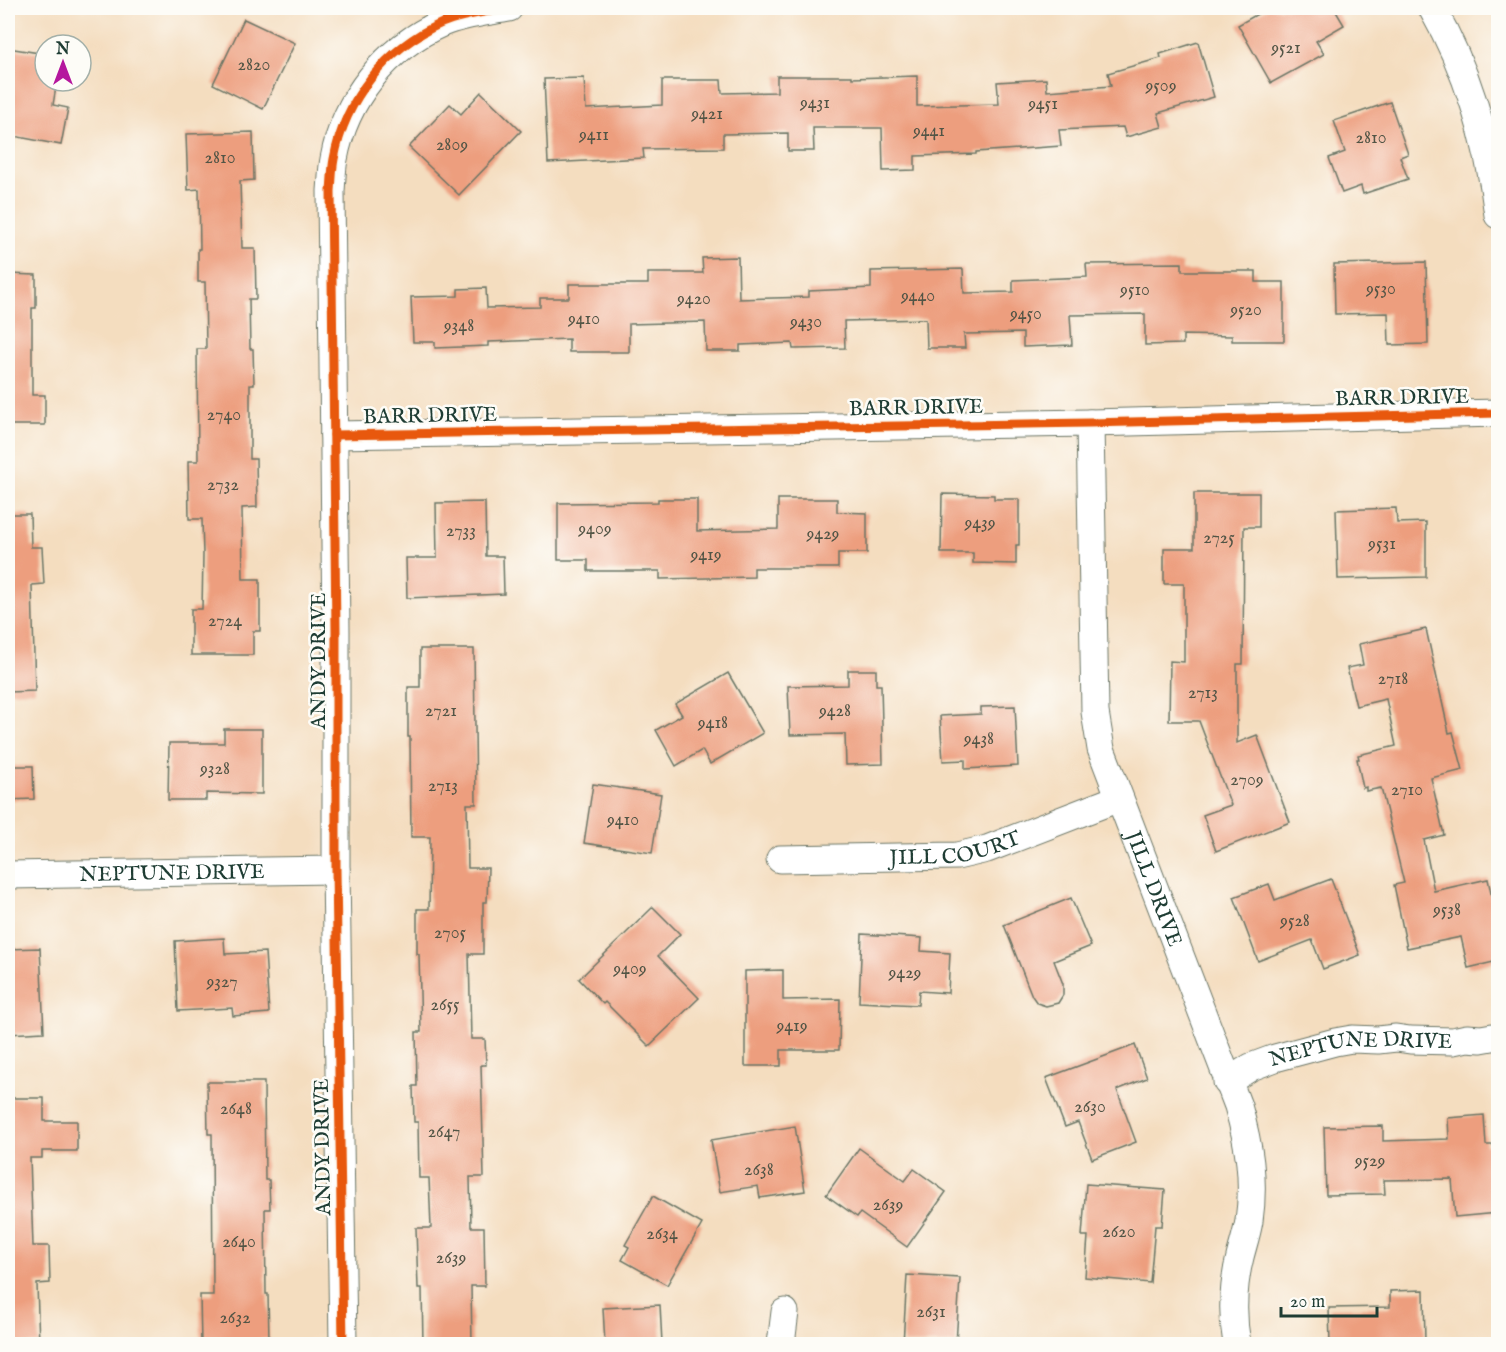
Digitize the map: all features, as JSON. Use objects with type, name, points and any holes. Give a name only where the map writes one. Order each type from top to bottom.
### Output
[{"type":"street","name":"ANDY DRIVE","points":[[343,1344],[336,870],[331,191],[334,159],[341,130],[354,101],[381,65],[416,36],[443,22],[476,12],[509,8]]},
{"type":"street","points":[[1432,8],[1450,42],[1477,113],[1494,186],[1498,215]]},
{"type":"street","name":"BARR DRIVE","points":[[334,435],[1090,423],[1498,413]]},
{"type":"street","name":"JILL DRIVE","points":[[1090,423],[1095,712],[1101,749],[1238,1106],[1246,1133],[1252,1195],[1249,1222],[1235,1282],[1234,1309],[1237,1344]]},
{"type":"street","name":"JILL COURT","points":[[780,859],[957,856],[987,849],[1119,798]]},
{"type":"street","name":"NEPTUNE DRIVE","points":[[8,875],[336,870]]},
{"type":"street","name":"NEPTUNE DRIVE","points":[[1227,1082],[1251,1067],[1275,1058],[1352,1039],[1396,1038],[1453,1041],[1498,1036]]},
{"type":"street","points":[[780,1344],[785,1312]]},
{"type":"building","points":[[1268,8],[1334,8],[1344,25],[1316,41],[1324,54],[1271,83],[1238,25]]},
{"type":"building","points":[[244,19],[295,43],[263,109],[213,84]]},
{"type":"building","points":[[1198,42],[1214,97],[1158,113],[1162,127],[1126,137],[1123,127],[1059,130],[1061,146],[976,152],[976,154],[915,156],[915,170],[883,171],[882,128],[813,128],[814,151],[788,151],[788,133],[723,134],[723,148],[643,149],[644,158],[548,163],[544,79],[584,78],[586,109],[662,105],[662,80],[721,80],[722,93],[777,92],[777,76],[852,76],[852,78],[917,76],[917,106],[999,104],[997,82],[1046,79],[1047,91],[1111,86],[1108,73],[1161,58],[1160,54]]},
{"type":"building","points":[[8,48],[33,52],[33,93],[55,93],[53,105],[68,108],[61,145],[8,135]]},
{"type":"building","points":[[481,92],[521,131],[459,195],[409,147],[450,104],[461,114]]},
{"type":"building","points":[[1390,102],[1408,154],[1400,157],[1408,179],[1363,194],[1361,186],[1342,193],[1329,158],[1345,152],[1334,121]]},
{"type":"building","points":[[253,132],[254,180],[240,181],[242,248],[255,248],[256,299],[249,299],[250,349],[253,349],[254,385],[250,385],[250,459],[256,459],[257,507],[242,508],[243,579],[260,579],[260,631],[253,631],[253,655],[191,655],[191,609],[202,609],[203,555],[202,519],[189,519],[188,461],[198,461],[197,349],[206,349],[205,282],[198,282],[199,189],[188,190],[186,134]]},
{"type":"building","points":[[738,257],[739,299],[809,297],[809,291],[871,288],[871,271],[963,269],[964,293],[1013,292],[1013,280],[1087,277],[1086,264],[1182,263],[1182,271],[1256,271],[1256,282],[1284,282],[1284,341],[1232,341],[1232,336],[1183,335],[1183,344],[1145,345],[1145,314],[1070,315],[1072,345],[1023,347],[1023,333],[964,334],[965,348],[927,348],[926,319],[844,321],[845,348],[793,349],[792,343],[740,345],[740,351],[706,351],[705,322],[629,324],[629,352],[569,352],[569,339],[488,342],[488,346],[435,348],[435,342],[413,342],[411,297],[458,296],[458,289],[486,288],[487,308],[540,307],[540,298],[569,298],[569,284],[648,284],[648,273],[703,273],[702,258]]},
{"type":"building","points":[[1426,262],[1428,344],[1389,345],[1388,313],[1335,314],[1334,264]]},
{"type":"building","points":[[8,274],[36,275],[36,308],[32,308],[32,395],[45,395],[45,425],[8,425]]},
{"type":"building","points":[[1194,493],[1259,493],[1259,527],[1244,527],[1243,664],[1237,664],[1237,743],[1257,735],[1290,822],[1216,851],[1203,815],[1231,805],[1199,721],[1169,721],[1170,661],[1184,662],[1184,584],[1164,584],[1164,548],[1194,548]]},
{"type":"building","points":[[942,494],[994,495],[994,499],[1019,499],[1019,545],[1016,545],[1016,564],[973,563],[973,553],[941,553]]},
{"type":"building","points":[[658,499],[697,499],[697,531],[778,529],[778,499],[837,499],[837,512],[867,513],[867,553],[838,553],[838,568],[754,568],[754,577],[660,579],[660,571],[588,571],[588,560],[558,560],[558,503],[658,502]]},
{"type":"building","points":[[485,502],[486,556],[503,556],[504,594],[407,598],[406,558],[437,558],[436,503]]},
{"type":"building","points":[[1396,508],[1397,523],[1426,522],[1426,577],[1338,579],[1336,510]]},
{"type":"building","points":[[8,514],[30,514],[31,547],[42,547],[44,584],[32,585],[35,691],[8,692]]},
{"type":"building","points":[[1426,629],[1449,733],[1453,732],[1463,770],[1431,778],[1444,835],[1424,840],[1434,891],[1488,879],[1498,927],[1498,961],[1468,968],[1461,937],[1407,948],[1394,885],[1404,883],[1381,788],[1366,791],[1366,787],[1363,788],[1357,759],[1359,759],[1358,755],[1396,746],[1386,699],[1356,706],[1347,668],[1363,665],[1359,644]]},
{"type":"building","points":[[420,649],[474,649],[476,804],[467,804],[468,868],[488,868],[487,902],[483,902],[483,954],[469,954],[471,1039],[485,1039],[486,1065],[481,1065],[484,1177],[470,1177],[471,1227],[484,1227],[485,1286],[471,1286],[472,1344],[423,1344],[422,1288],[418,1288],[416,1228],[431,1228],[429,1178],[419,1178],[418,1122],[414,1122],[413,1086],[417,1086],[416,1032],[421,1032],[417,909],[429,909],[430,837],[411,837],[408,687],[420,687]]},
{"type":"building","points":[[848,670],[876,670],[876,685],[881,685],[883,764],[846,765],[845,734],[790,735],[788,686],[848,685]]},
{"type":"building","points":[[728,673],[763,733],[710,764],[702,750],[676,766],[656,730],[682,715],[675,704]]},
{"type":"building","points":[[1015,706],[1018,766],[965,769],[965,760],[943,761],[940,716],[981,714],[981,707]]},
{"type":"building","points":[[224,729],[262,729],[262,794],[206,793],[206,800],[168,800],[169,743],[224,743]]},
{"type":"building","points":[[8,766],[33,766],[34,799],[8,800]]},
{"type":"building","points":[[593,784],[661,794],[652,853],[584,843]]},
{"type":"building","points":[[1331,879],[1360,955],[1323,969],[1312,940],[1258,961],[1234,897],[1269,884],[1275,900]]},
{"type":"building","points":[[1071,898],[1091,946],[1054,961],[1063,984],[1063,995],[1058,1003],[1046,1006],[1037,1003],[1032,996],[1004,925]]},
{"type":"building","points":[[653,907],[680,934],[658,956],[699,998],[649,1046],[579,979]]},
{"type":"building","points":[[862,934],[922,938],[921,951],[950,953],[948,993],[919,991],[918,1005],[859,1002]]},
{"type":"building","points":[[224,938],[225,954],[265,952],[269,1013],[233,1016],[232,1008],[178,1011],[175,941]]},
{"type":"building","points":[[40,948],[44,1032],[8,1034],[8,949]]},
{"type":"building","points":[[783,970],[783,1000],[840,999],[839,1050],[781,1050],[781,1066],[745,1066],[745,971]]},
{"type":"building","points":[[1135,1045],[1147,1078],[1117,1090],[1136,1142],[1092,1159],[1078,1122],[1065,1127],[1046,1078]]},
{"type":"building","points":[[207,1082],[264,1082],[265,1180],[269,1180],[270,1209],[265,1209],[269,1339],[254,1340],[254,1344],[201,1344],[200,1295],[213,1295],[212,1134],[208,1134]]},
{"type":"building","points":[[8,1098],[44,1098],[44,1121],[77,1121],[77,1151],[42,1151],[42,1158],[30,1158],[33,1246],[49,1246],[50,1283],[37,1284],[39,1344],[8,1344]]},
{"type":"building","points":[[1484,1115],[1486,1145],[1498,1145],[1498,1193],[1495,1194],[1497,1213],[1455,1217],[1452,1179],[1384,1180],[1385,1194],[1326,1195],[1324,1127],[1383,1126],[1383,1141],[1449,1139],[1448,1118]]},
{"type":"building","points":[[795,1126],[805,1191],[760,1198],[758,1186],[720,1192],[711,1140]]},
{"type":"building","points":[[859,1148],[905,1181],[914,1169],[946,1192],[907,1247],[860,1213],[857,1217],[826,1195]]},
{"type":"building","points":[[1086,1184],[1165,1190],[1162,1226],[1155,1226],[1150,1283],[1085,1277],[1088,1236],[1082,1236]]},
{"type":"building","points":[[653,1196],[702,1224],[667,1285],[622,1260],[629,1247],[625,1245]]},
{"type":"building","points":[[907,1275],[960,1278],[956,1344],[903,1344]]},
{"type":"building","points":[[1424,1290],[1425,1344],[1330,1344],[1329,1308],[1390,1307],[1390,1291]]},
{"type":"building","points":[[660,1305],[662,1343],[605,1344],[603,1308]]},
{"type":"cycle path","points":[[343,1344],[336,870],[331,191],[333,167],[348,116],[358,96],[386,61],[403,46],[442,23],[467,15],[509,8]]},
{"type":"cycle path","points":[[334,435],[1090,423],[1498,413]]}]
